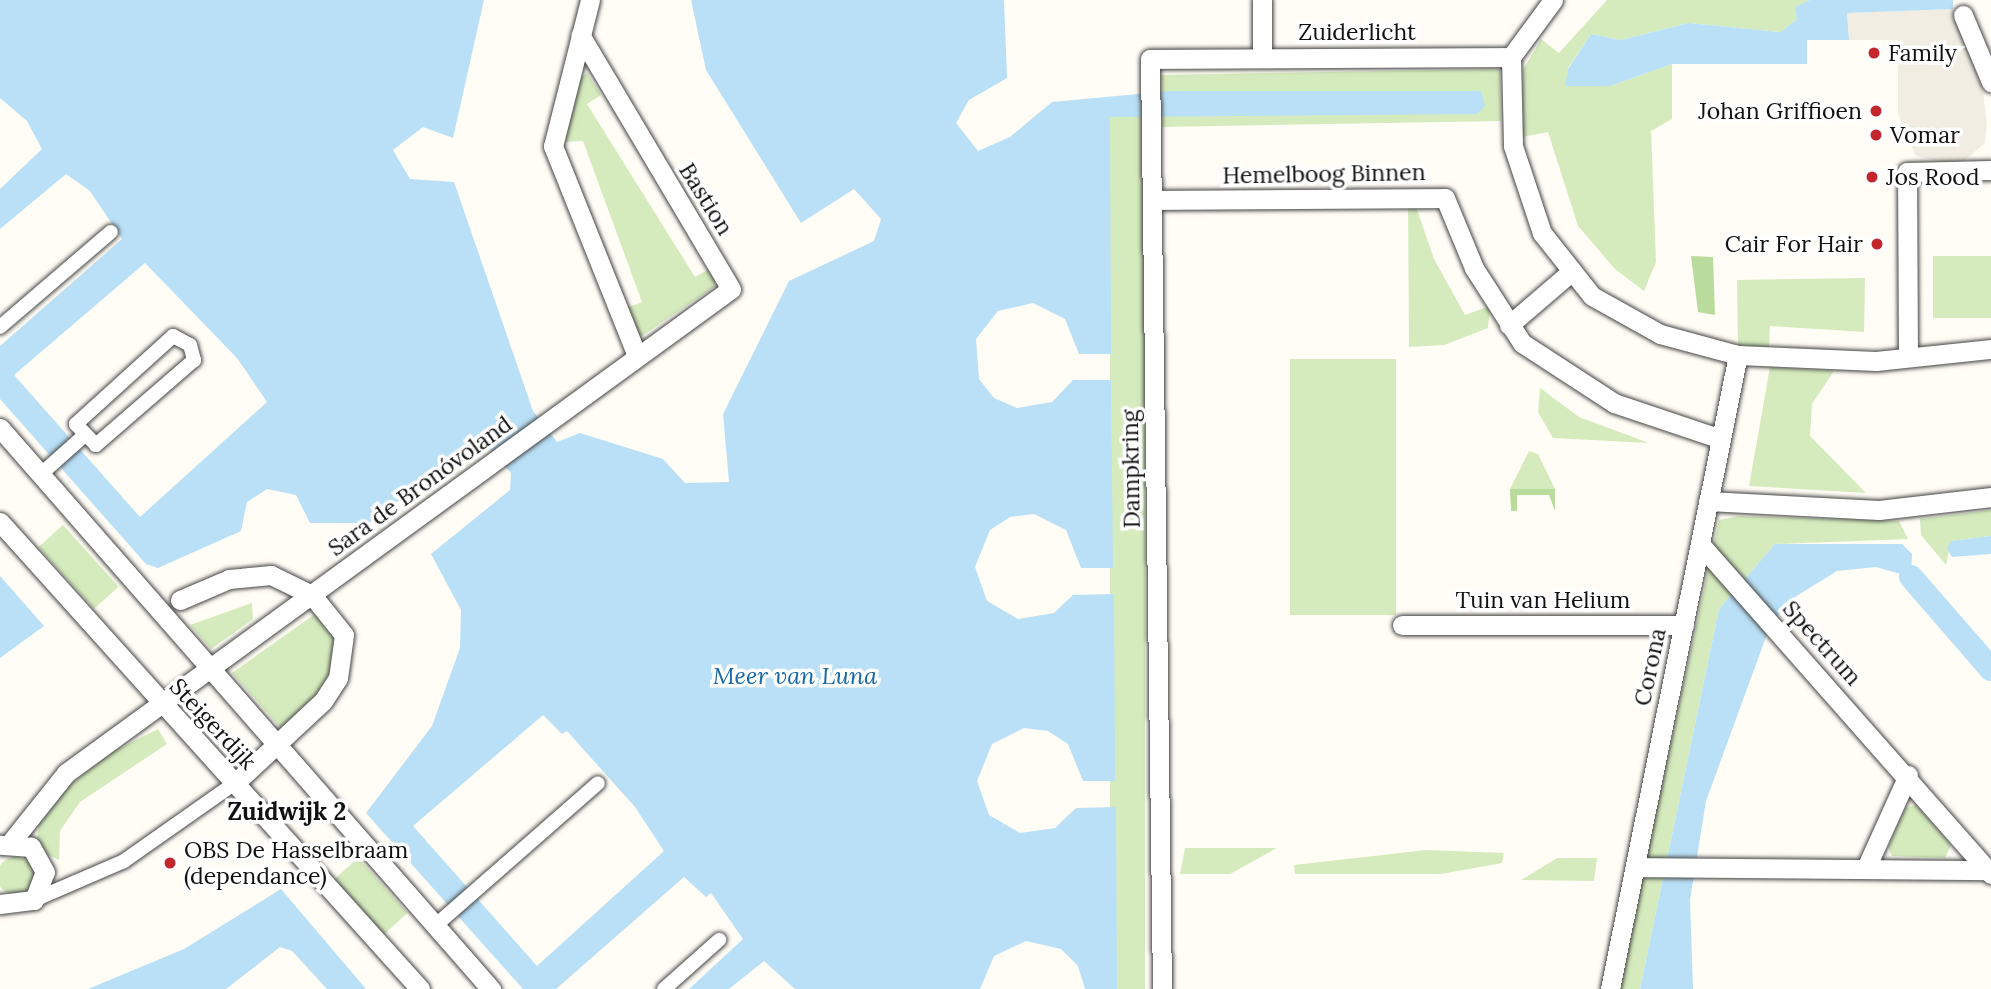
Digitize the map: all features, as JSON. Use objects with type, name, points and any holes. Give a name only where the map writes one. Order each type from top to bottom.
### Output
[{"type":"street","points":[[590,0],[553,146],[637,356]]},
{"type":"street","points":[[1262,0],[1262,58]]},
{"type":"street","points":[[1553,0],[1511,57],[1520,179],[1542,233],[1592,296],[1660,334],[1738,355],[1908,357],[1991,349]]},
{"type":"street","points":[[1963,15],[1991,82]]},
{"type":"street","name":"Bastion","points":[[557,415],[731,289],[580,35]]},
{"type":"street","name":"Zuiderlicht","points":[[1262,58],[1511,57]]},
{"type":"street","name":"Dampkring","points":[[1162,989],[1150,59],[1262,58]]},
{"type":"street","points":[[1908,357],[1907,172],[1991,170]]},
{"type":"street","name":"Hemelboog Binnen","points":[[1152,200],[1445,198],[1474,268],[1509,325],[1567,377],[1614,403],[1721,439]]},
{"type":"street","points":[[0,327],[111,232]]},
{"type":"street","points":[[1509,325],[1572,271]]},
{"type":"street","points":[[173,336],[190,345],[194,360],[96,445],[85,435],[76,424],[173,336]]},
{"type":"street","name":"Corona","points":[[1610,989],[1738,355]]},
{"type":"street","name":"Sara de Bronóvoland","points":[[6,843],[66,773],[163,708],[209,671],[557,415]]},
{"type":"street","name":"Steigerdijk","points":[[0,428],[209,671],[279,744],[491,989]]},
{"type":"street","points":[[41,474],[85,435]]},
{"type":"street","points":[[1709,501],[1879,510],[1991,497]]},
{"type":"street","name":"Steigerdijk","points":[[0,522],[163,708],[235,783],[420,989]]},
{"type":"street","name":"Spectrum","points":[[1700,544],[1908,775],[1989,872]]},
{"type":"street","points":[[0,904],[34,900],[124,861],[235,783],[324,701],[345,653],[334,617],[312,595],[288,579],[250,576],[180,600]]},
{"type":"street","name":"Tuin van Helium","points":[[1402,625],[1684,625]]},
{"type":"street","points":[[1866,868],[1908,775]]},
{"type":"street","points":[[436,925],[598,783]]},
{"type":"street","name":"Sara de Bronóvoland","points":[[6,843],[31,847],[43,863],[44,883],[34,900]]},
{"type":"street","name":"Spectrum","points":[[1635,867],[1866,868],[1989,872]]},
{"type":"street","points":[[664,989],[719,940]]},
{"type":"green space","points":[[1607,0],[1810,0],[1796,7],[1797,19],[1781,32],[1689,23],[1620,40],[1591,34],[1568,68],[1566,86],[1610,86],[1672,64],[1672,119],[1651,131],[1656,262],[1644,291],[1615,269],[1578,226],[1548,132],[1522,137],[1523,70],[1541,39],[1559,53]]},
{"type":"green space","points":[[1500,69],[1501,121],[1162,127],[1161,75]]},
{"type":"green space","points":[[587,73],[601,95],[587,104],[695,277],[711,268],[717,278],[714,287],[639,338],[624,309],[642,302],[583,141],[563,142],[579,80]]},
{"type":"green space","points":[[1110,116],[1145,116],[1145,989],[1110,989]]},
{"type":"green space","points":[[1408,201],[1414,201],[1434,259],[1465,315],[1490,306],[1488,328],[1444,345],[1409,347]]},
{"type":"green space","points":[[1691,256],[1713,257],[1715,315],[1698,312]]},
{"type":"green space","points":[[1933,256],[1991,256],[1991,318],[1933,318]]},
{"type":"green space","points":[[1865,278],[1864,332],[1770,326],[1769,347],[1738,345],[1737,280]]},
{"type":"green space","points":[[1290,359],[1396,359],[1396,615],[1290,615]]},
{"type":"green space","points":[[1770,367],[1834,371],[1812,404],[1810,436],[1866,493],[1749,486]]},
{"type":"green space","points":[[1540,388],[1579,417],[1649,443],[1553,438],[1538,412]]},
{"type":"green space","points":[[1529,451],[1538,454],[1555,489],[1510,489]]},
{"type":"green space","points":[[1510,489],[1555,489],[1555,511],[1549,495],[1517,495],[1517,511],[1511,511]]},
{"type":"green space","points":[[1991,510],[1991,536],[1951,541],[1946,565],[1921,535],[1920,519]]},
{"type":"green space","points":[[1739,516],[1899,521],[1908,539],[1775,544],[1719,609],[1640,989],[1618,989],[1719,520]]},
{"type":"green space","points":[[63,525],[119,587],[94,609],[38,547]]},
{"type":"green space","points":[[252,603],[253,619],[211,649],[190,625]]},
{"type":"green space","points":[[315,614],[339,639],[339,665],[286,734],[232,673]]},
{"type":"green space","points":[[158,729],[167,744],[80,802],[60,831],[59,860],[44,853],[37,843],[39,820],[58,794],[114,751]]},
{"type":"green space","points":[[1916,805],[1951,845],[1945,858],[1892,856],[1888,847],[1905,808]]},
{"type":"green space","points":[[1185,848],[1277,848],[1230,874],[1180,874]]},
{"type":"green space","points":[[1426,850],[1504,853],[1502,863],[1441,874],[1295,874],[1294,865]]},
{"type":"green space","points":[[16,857],[29,863],[35,876],[29,889],[16,895],[3,889],[-3,876],[3,863]]},
{"type":"green space","points":[[358,858],[408,913],[382,936],[333,881]]},
{"type":"green space","points":[[1557,858],[1597,858],[1594,881],[1521,880]]},
{"type":"shaded area","points":[[1953,9],[1981,75],[1987,124],[1985,143],[1958,166],[1916,156],[1898,114],[1898,40],[1849,40],[1847,13]]},
{"type":"water","name":"Meer van Luna","points":[[0,0],[484,0],[453,138],[423,127],[393,150],[410,179],[454,182],[533,411],[557,442],[580,433],[663,459],[685,483],[729,482],[723,414],[789,281],[874,241],[881,219],[854,189],[801,223],[706,70],[691,0],[1004,0],[1007,78],[969,100],[956,123],[978,151],[1010,137],[1052,102],[1170,91],[1481,91],[1485,106],[1477,114],[1110,117],[1111,354],[1079,354],[1065,319],[1033,303],[998,311],[976,339],[979,379],[994,398],[1017,408],[1052,402],[1073,380],[1111,380],[1113,568],[1081,568],[1066,530],[1034,514],[1010,517],[990,530],[975,567],[987,601],[1018,619],[1054,613],[1073,595],[1114,594],[1115,781],[1083,781],[1068,744],[1048,731],[1024,728],[992,744],[977,781],[989,815],[1020,833],[1055,828],[1076,808],[1116,807],[1117,989],[1085,989],[1078,966],[1061,949],[1026,941],[994,956],[980,989],[795,989],[764,961],[729,989],[689,989],[743,939],[711,893],[706,897],[684,877],[556,989],[523,989],[366,813],[432,726],[460,648],[461,610],[431,554],[510,490],[511,473],[481,440],[369,523],[310,523],[296,495],[267,489],[247,502],[241,531],[158,568],[146,564],[0,399],[0,346],[122,239],[90,191],[66,174],[0,229],[0,189],[42,149],[27,121],[0,98]],"holes":[[[145,263],[237,358],[267,402],[140,517],[14,375]],[[543,715],[562,734],[567,731],[635,807],[664,851],[537,966],[413,826]]]},
{"type":"water","points":[[1810,0],[1953,0],[1953,9],[1847,13],[1849,40],[1807,40],[1807,64],[1672,64],[1610,86],[1565,86],[1568,69],[1591,34],[1620,40],[1689,23],[1781,32],[1797,19],[1795,7]]},
{"type":"water","points":[[1991,536],[1991,554],[1952,557],[1947,549],[1951,541]]},
{"type":"water","points":[[1775,544],[1902,544],[1912,554],[1911,577],[1876,567],[1837,571],[1790,600],[1770,626],[1706,801],[1690,900],[1693,989],[1640,989],[1719,609]]},
{"type":"water","points":[[0,576],[44,626],[0,658]]},
{"type":"water","points":[[281,889],[366,989],[327,989],[292,951],[280,947],[226,989],[88,989],[184,949]]},
{"type":"waterway","points":[[1911,577],[1991,669]]},
{"type":"place","name":"Family","points":[[1874,53]]},
{"type":"place","name":"Johan Griffioen","points":[[1876,111]]},
{"type":"place","name":"Vomar","points":[[1876,135]]},
{"type":"place","name":"Jos Rood","points":[[1872,177]]},
{"type":"place","name":"Cair For Hair","points":[[1877,244]]},
{"type":"place","name":"OBS De Hasselbraam (dependance)","points":[[170,863]]},
{"type":"district","name":"Zuidwijk 2","points":[[287,812]]}]
